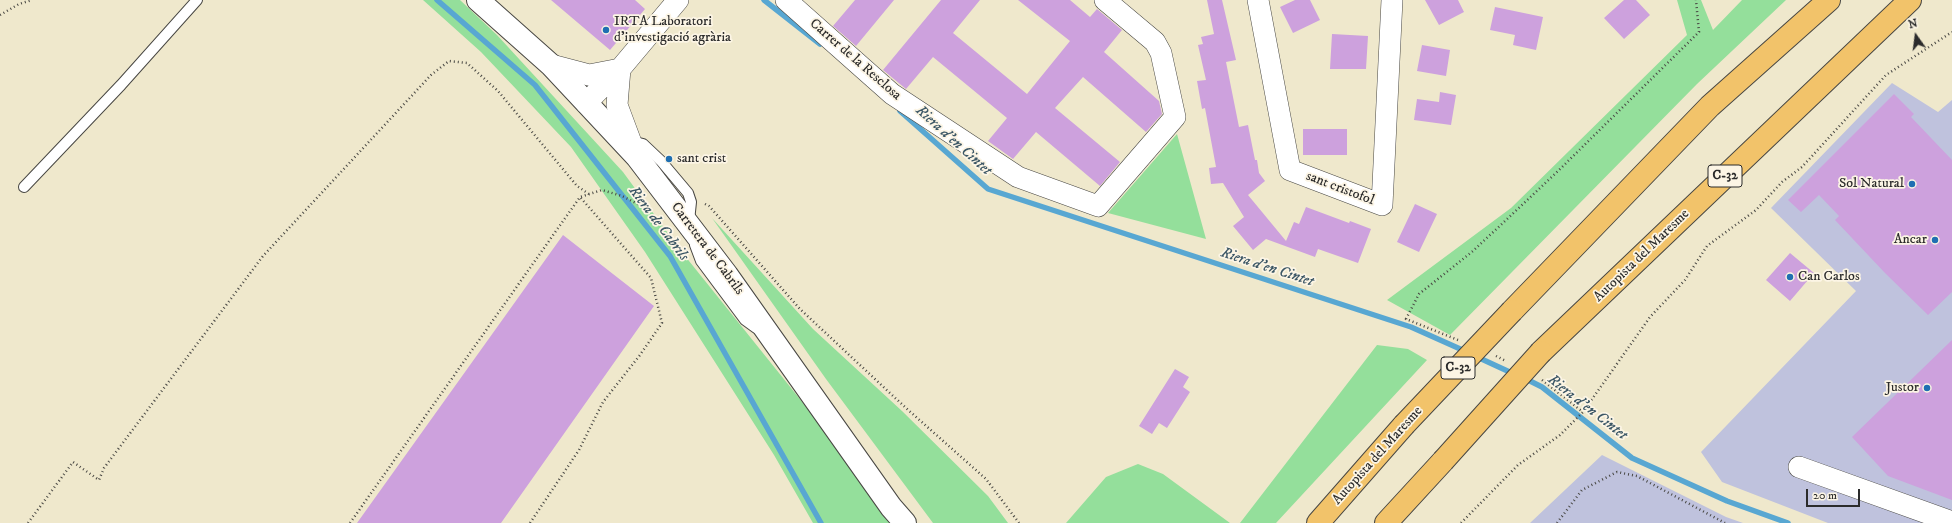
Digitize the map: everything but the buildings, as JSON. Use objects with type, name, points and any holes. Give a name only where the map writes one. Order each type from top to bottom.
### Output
[{"type":"highway","name":"Autopista del Maresme","points":[[1318,523],[1404,425],[1710,106],[1829,0]]},
{"type":"highway","name":"Autopista del Maresme","points":[[1386,523],[1541,352],[1910,0]]},
{"type":"street","name":"Carretera de Cabrils","points":[[478,0],[551,65],[629,146],[692,227],[891,507],[905,523]]},
{"type":"street","points":[[586,103],[620,69],[678,0]]},
{"type":"street","name":"Carrer de la Resclosa","points":[[786,0],[892,94],[1011,173],[1018,177],[1098,206],[1175,117],[1161,53],[1155,42],[1105,0]]},
{"type":"street","name":"sant cristofol","points":[[1258,0],[1290,170],[1382,205],[1392,0]]},
{"type":"street","points":[[551,65],[589,75],[620,69]]},
{"type":"street","points":[[620,69],[616,105],[629,146]]},
{"type":"street","points":[[1799,467],[1952,522]]},
{"type":"lane","points":[[24,187],[120,85],[197,0]]},
{"type":"lane","points":[[629,146],[643,144],[661,161],[688,193],[691,202],[692,227]]},
{"type":"path","points":[[0,15],[19,4],[32,0]]},
{"type":"path","points":[[1460,341],[1406,319],[1419,294],[1473,251],[1544,184],[1699,32],[1696,0]]},
{"type":"path","points":[[1461,523],[1518,465],[1560,435],[1583,412],[1650,317],[1685,280],[1707,246],[1756,210],[1782,182],[1802,167],[1886,75],[1952,32]]},
{"type":"path","points":[[28,523],[73,462],[99,480],[104,468],[263,256],[431,75],[448,61],[467,63],[498,91],[577,186],[589,194]]},
{"type":"path","points":[[350,523],[580,197],[602,190],[622,196],[655,213]]},
{"type":"path","points":[[688,193],[709,206],[800,309],[906,408],[986,479],[1020,523]]},
{"type":"path","points":[[530,523],[579,450],[603,402],[640,355],[662,323],[651,278],[580,197]]},
{"type":"path","points":[[1494,355],[1507,362]]},
{"type":"path","points":[[1541,380],[1583,412]]},
{"type":"path","points":[[1556,523],[1582,490],[1617,472],[1637,476],[1725,523]]},
{"type":"shaded area","points":[[1892,83],[1938,112],[1952,100],[1952,523],[1828,523],[1722,482],[1701,452],[1856,291],[1771,208]]},
{"type":"shaded area","points":[[1602,455],[1726,517],[1743,523],[1530,523]]},
{"type":"green space","points":[[423,0],[460,0],[497,35],[623,172],[681,251],[832,439],[895,523],[813,523],[774,455],[645,252],[571,147],[481,52]]},
{"type":"green space","points":[[1677,0],[1701,0],[1713,30],[1742,0],[1786,0],[1697,84],[1450,335],[1387,300],[1511,208],[1687,35]]},
{"type":"green space","points":[[1177,134],[1206,239],[1108,213]]},
{"type":"green space","points":[[712,218],[813,329],[902,411],[988,496],[1008,523],[933,523],[826,379]]},
{"type":"green space","points":[[1377,345],[1408,349],[1427,360],[1276,523],[1240,523]]},
{"type":"green space","points":[[1138,464],[1163,474],[1230,523],[1066,523],[1106,477]]},
{"type":"waterway","name":"Riera de Cabrils","points":[[437,0],[535,85],[670,256],[821,523]]},
{"type":"waterway","name":"Riera d'en Cintet","points":[[764,0],[820,44]]},
{"type":"waterway","name":"Riera d'en Cintet","points":[[900,111],[988,189],[1411,327],[1467,352]]},
{"type":"waterway","name":"Riera d'en Cintet","points":[[1475,356],[1514,374]]},
{"type":"waterway","name":"Riera d'en Cintet","points":[[1524,378],[1542,387],[1632,458],[1727,501],[1788,523]]},
{"type":"place","name":"IRTA Laboratori d'investigació agrària","points":[[606,30]]},
{"type":"place","name":"sant crist","points":[[669,159]]},
{"type":"place","name":"Sol Natural","points":[[1912,184]]},
{"type":"place","name":"Ancar","points":[[1935,240]]},
{"type":"place","name":"Can Carlos","points":[[1790,277]]},
{"type":"place","name":"Justor","points":[[1927,388]]}]
